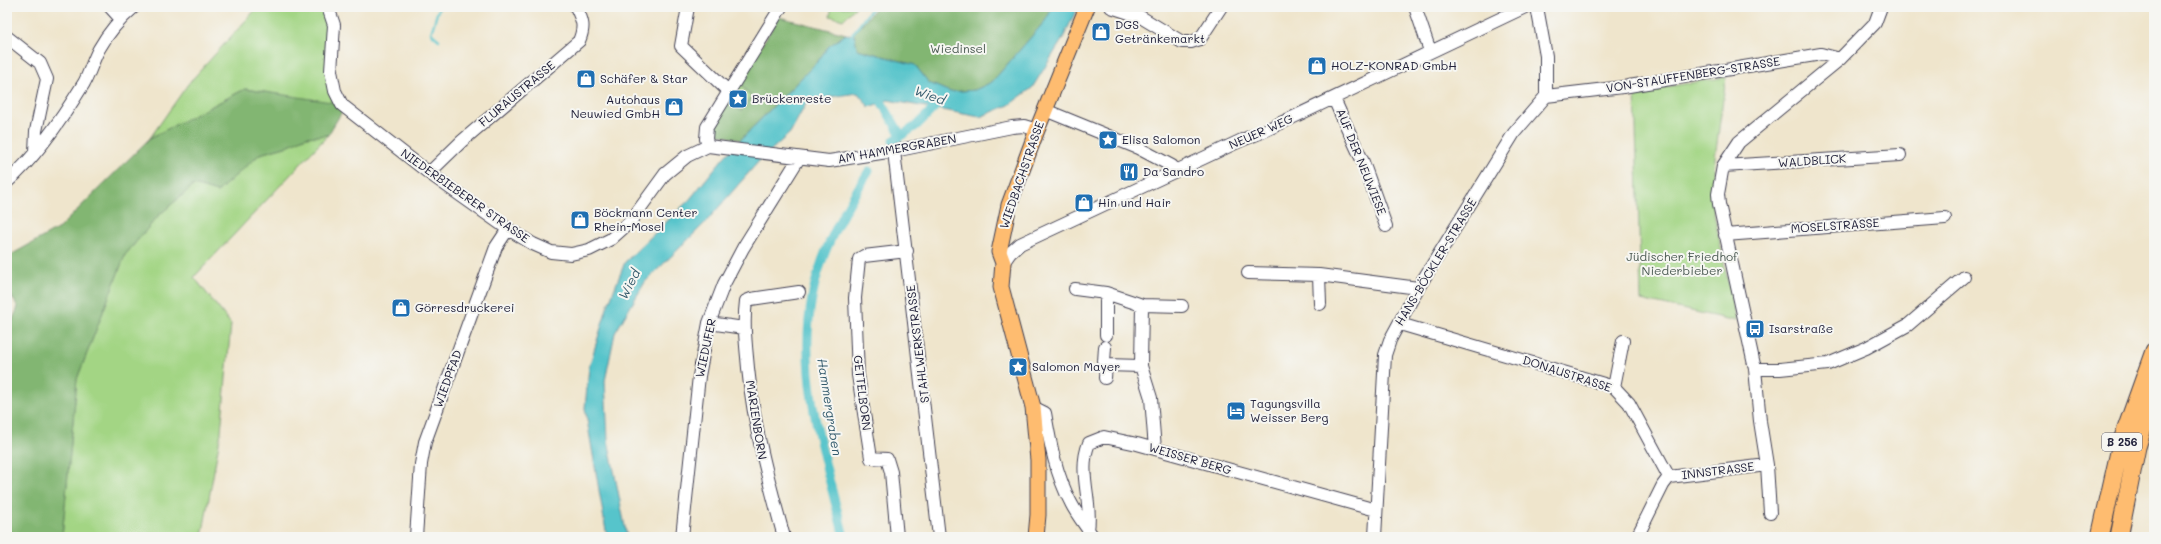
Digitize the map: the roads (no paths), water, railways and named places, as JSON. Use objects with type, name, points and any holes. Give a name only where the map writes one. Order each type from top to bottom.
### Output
[{"type":"highway","name":"B 256","points":[[2100,537],[2121,443],[2154,351]]},
{"type":"highway","name":"B 256","points":[[2119,537],[2137,447],[2154,394]]},
{"type":"main road","name":"WIEDBACHSTRASSE","points":[[1036,537],[1038,515],[1038,460],[1033,407],[1002,287],[1003,263],[999,252],[1004,222],[1037,130],[1087,7]]},
{"type":"street","points":[[110,7],[120,18]]},
{"type":"street","points":[[7,182],[21,170],[35,152],[84,82],[100,48],[120,18],[134,7]]},
{"type":"street","name":"NIEDERBIEBERER STRASSE","points":[[328,7],[334,24],[331,71],[336,91],[342,105],[429,173],[508,228],[533,244],[551,252],[571,254],[597,247],[611,239],[630,222],[666,174],[687,156],[708,146]]},
{"type":"street","name":"FLURAUSTRASSE","points":[[429,173],[462,141],[579,41],[584,30],[581,16],[576,7]]},
{"type":"street","points":[[688,7],[681,46],[728,91]]},
{"type":"street","points":[[708,146],[706,139],[707,127],[781,7]]},
{"type":"street","points":[[1112,7],[1140,16],[1182,42],[1191,42],[1200,38],[1221,7]]},
{"type":"street","points":[[1415,7],[1430,51]]},
{"type":"street","name":"NEUER WEG","points":[[1003,263],[1010,253],[1020,244],[1334,98],[1525,7]]},
{"type":"street","points":[[1537,7],[1546,56],[1546,96]]},
{"type":"street","points":[[1770,513],[1767,465],[1760,421],[1755,368],[1725,235],[1718,194],[1723,166],[1739,142],[1840,59],[1875,22],[1881,7]]},
{"type":"street","points":[[7,37],[40,64],[47,79],[36,132],[35,152]]},
{"type":"street","name":"VON-STAUFFENBERG-STRASSE","points":[[1546,96],[1623,87],[1821,54],[1840,59]]},
{"type":"street","name":"HANS-BÖCKLER-STRASSE","points":[[1375,537],[1386,355],[1390,340],[1400,324],[1418,288],[1514,133],[1546,96]]},
{"type":"street","name":"AUF DER NEUWIESE","points":[[1334,98],[1363,162],[1386,226]]},
{"type":"street","points":[[1045,110],[1138,148],[1172,166],[1175,171]]},
{"type":"street","name":"AM HAMMERGRABEN","points":[[708,146],[727,147],[776,155],[829,161],[894,151],[1012,127],[1024,126],[1037,130]]},
{"type":"street","name":"STAHLWERKSTRASSE","points":[[894,151],[907,251],[939,537]]},
{"type":"street","name":"WALDBLICK","points":[[1723,166],[1900,155]]},
{"type":"street","name":"WIEDUFER","points":[[682,537],[699,376],[709,323],[724,284],[743,248],[799,158]]},
{"type":"street","name":"MOSELSTRASSE","points":[[1725,235],[1945,218]]},
{"type":"street","name":"WIEDPFAD","points":[[416,537],[420,464],[425,442],[496,247],[508,228]]},
{"type":"street","name":"GETTELBORN","points":[[897,537],[891,472],[887,459],[871,458],[858,375],[855,298],[859,259],[864,256],[907,251]]},
{"type":"street","points":[[1248,273],[1319,275],[1418,288]]},
{"type":"street","points":[[1319,275],[1320,304]]},
{"type":"street","points":[[1755,368],[1780,369],[1828,364],[1866,348],[1908,325],[1964,277]]},
{"type":"street","points":[[1075,289],[1106,293],[1142,305],[1182,306]]},
{"type":"street","name":"MARIENBORN","points":[[784,537],[762,457],[752,411],[744,328],[746,301],[799,292]]},
{"type":"street","points":[[1105,378],[1106,293]]},
{"type":"street","points":[[1142,305],[1141,366],[1151,398],[1155,449]]},
{"type":"street","points":[[709,323],[744,328]]},
{"type":"street","name":"DONAUSTRASSE","points":[[1400,324],[1614,387],[1629,403],[1669,477]]},
{"type":"street","points":[[1614,387],[1623,341]]},
{"type":"street","points":[[1106,365],[1141,366]]},
{"type":"street","points":[[1033,407],[1045,413],[1051,447],[1061,479],[1070,502],[1090,533]]},
{"type":"street","name":"WEISSER BERG","points":[[1090,533],[1090,520],[1084,483],[1085,459],[1089,443],[1104,437],[1119,439],[1376,510]]},
{"type":"street","name":"INNSTRASSE","points":[[1669,477],[1767,465]]},
{"type":"street","points":[[1637,537],[1663,485],[1669,477]]},
{"type":"water","points":[[1053,7],[1078,7],[1062,40],[1032,88],[1009,105],[980,117],[888,100],[869,107],[858,93],[808,100],[790,133],[759,161],[705,223],[645,282],[615,333],[605,381],[608,440],[627,537],[607,537],[585,408],[589,367],[607,308],[625,262],[690,199],[724,157],[818,61],[828,47],[846,34],[855,36],[857,49],[915,65],[929,83],[950,92],[975,90],[992,82],[1045,21]]},
{"type":"waterway","points":[[439,7],[431,33],[439,40]]},
{"type":"waterway","name":"Wied","points":[[850,37],[873,7]]},
{"type":"waterway","points":[[876,93],[901,135]]},
{"type":"waterway","name":"Hammergraben","points":[[893,141],[916,126],[941,101]]},
{"type":"waterway","name":"Hammergraben","points":[[844,537],[815,419],[808,358],[808,328],[816,281],[827,248],[842,216],[869,171]]},
{"type":"place","name":"DGS Getränkemarkt","points":[[1101,32]]},
{"type":"place","name":"HOLZ-KONRAD GmbH","points":[[1317,66]]},
{"type":"place","name":"Schäfer & Star","points":[[586,79]]},
{"type":"place","name":"Brückenreste","points":[[738,99]]},
{"type":"place","name":"Autohaus Neuwied GmbH","points":[[674,107]]},
{"type":"place","name":"Elisa Salomon","points":[[1108,140]]},
{"type":"place","name":"Da Sandro","points":[[1129,172]]},
{"type":"place","name":"Hin und Hair","points":[[1084,203]]},
{"type":"place","name":"Böckmann Center Rhein-Mosel","points":[[580,220]]},
{"type":"place","name":"Görresdruckerei","points":[[401,308]]},
{"type":"place","name":"Isarstraße","points":[[1755,329]]},
{"type":"place","name":"Salomon Mayer","points":[[1018,367]]},
{"type":"place","name":"Tagungsvilla Weisser Berg","points":[[1236,411]]},
{"type":"park label","name":"Wiedinsel","points":[[958,49]]},
{"type":"park label","name":"Jüdischer Friedhof Niederbieber","points":[[1682,264]]}]
